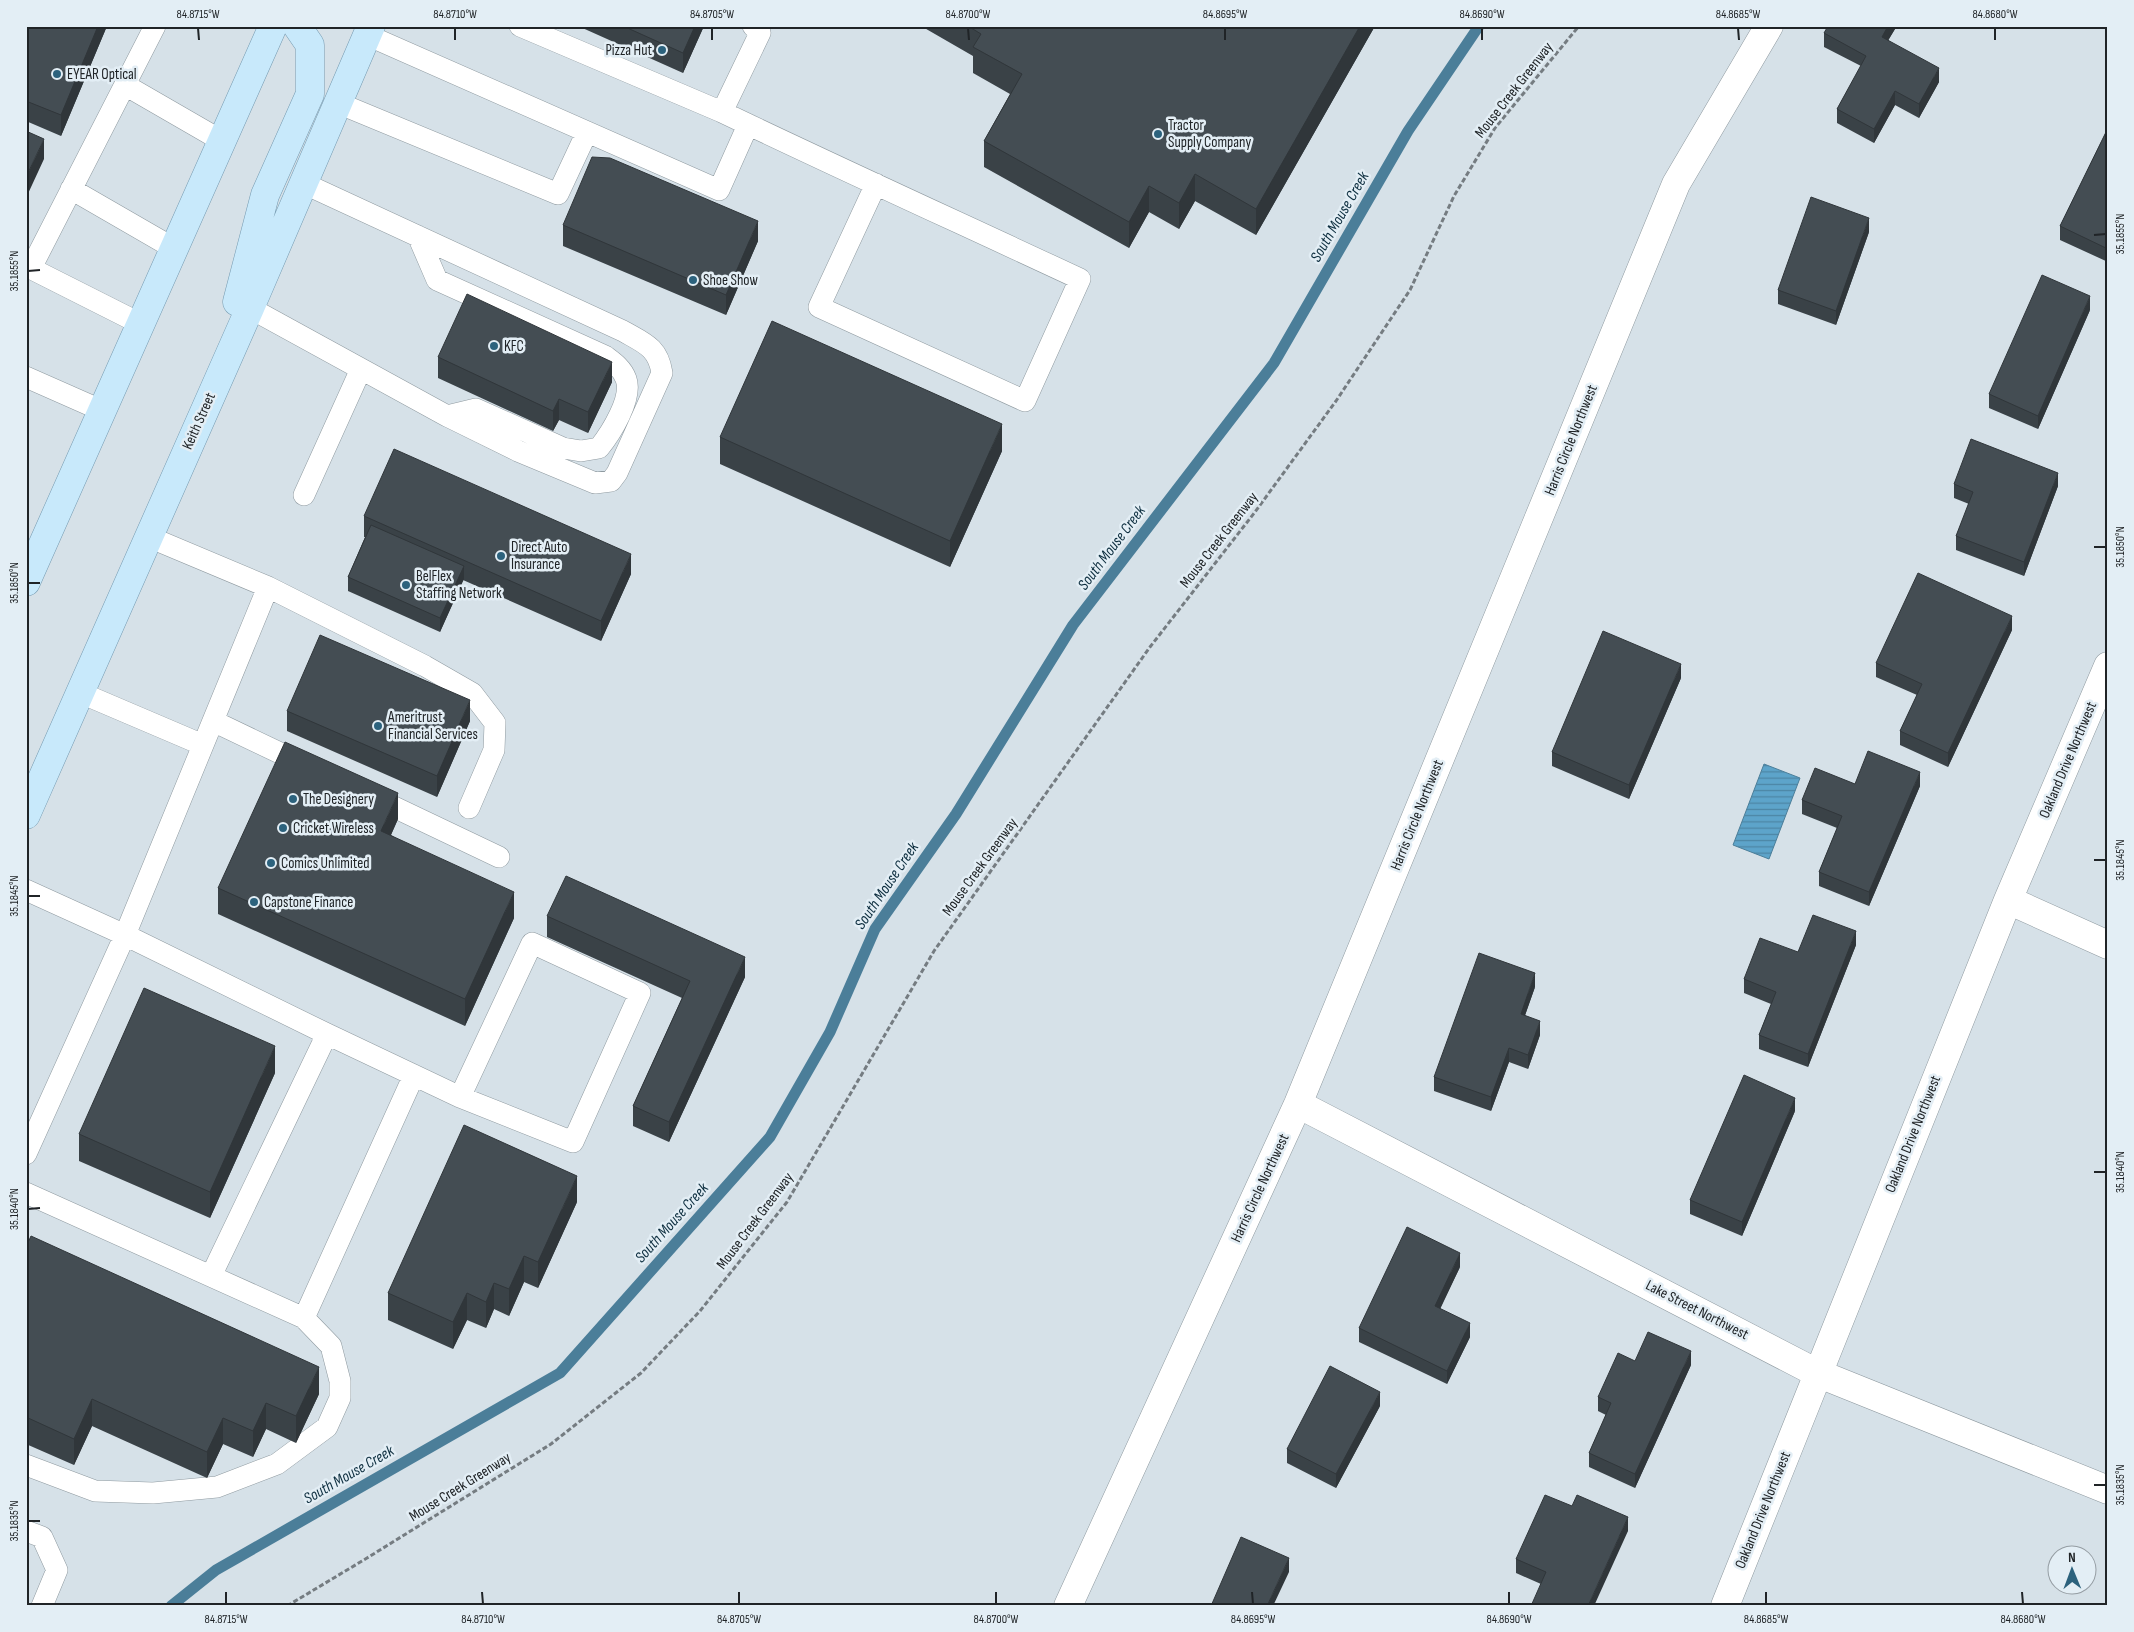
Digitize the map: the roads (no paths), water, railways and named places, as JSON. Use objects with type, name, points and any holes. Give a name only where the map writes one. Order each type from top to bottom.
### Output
[{"type":"main road","points":[[26,582],[273,26]]},
{"type":"main road","points":[[216,384],[266,195],[310,94],[310,45],[297,26]]},
{"type":"main road","name":"Keith Street","points":[[26,816],[250,308],[369,31]]},
{"type":"street","name":"Harris Circle Northwest","points":[[1068,1606],[1298,1104],[1676,184],[1769,26]]},
{"type":"street","name":"Oakland Drive Northwest","points":[[1726,1606],[1817,1373],[2008,900],[2108,666]]},
{"type":"street","points":[[2008,900],[2108,945]]},
{"type":"street","name":"Lake Street Northwest","points":[[1298,1104],[1817,1373],[2108,1490]]},
{"type":"lane","points":[[142,324],[28,267],[71,189],[155,26]]},
{"type":"lane","points":[[520,26],[722,112],[1080,279],[1025,401],[819,307],[876,184]]},
{"type":"lane","points":[[722,112],[760,33],[753,26]]},
{"type":"lane","points":[[369,31],[587,132],[719,190],[748,125]]},
{"type":"lane","points":[[125,85],[222,141]]},
{"type":"lane","points":[[338,103],[558,194],[587,132]]},
{"type":"lane","points":[[250,308],[447,416],[518,451],[595,483],[611,481],[617,473],[662,373],[660,361],[650,346],[623,331],[303,183]]},
{"type":"lane","points":[[71,189],[174,249]]},
{"type":"lane","points":[[418,236],[437,280],[604,356],[618,365],[626,380],[625,402],[609,436],[600,448],[580,451],[562,448],[476,409],[447,416]]},
{"type":"lane","points":[[304,495],[361,369]]},
{"type":"lane","points":[[26,377],[103,411]]},
{"type":"lane","points":[[149,537],[268,586],[425,666],[472,693],[495,723],[495,732],[494,750],[469,808]]},
{"type":"lane","points":[[26,1154],[125,935],[268,586]]},
{"type":"lane","points":[[81,693],[203,745]]},
{"type":"lane","points":[[212,721],[320,772]]},
{"type":"lane","points":[[356,789],[499,857]]},
{"type":"lane","points":[[26,890],[125,935],[414,1075],[460,1096],[573,1142],[640,993],[532,943],[460,1096]]},
{"type":"lane","points":[[211,1276],[327,1034]]},
{"type":"lane","points":[[304,1318],[414,1075]]},
{"type":"lane","points":[[26,1193],[304,1318],[331,1346],[340,1381],[340,1398],[327,1427],[277,1464],[217,1487],[153,1493],[94,1491],[26,1465]]},
{"type":"lane","points":[[26,1530],[42,1537],[58,1570],[42,1606]]},
{"type":"water","points":[[1764,764],[1800,778],[1769,859],[1733,845]]},
{"type":"waterway","name":"South Mouse Creek","points":[[171,1606],[216,1570],[560,1373],[770,1137],[830,1032],[875,929],[956,814],[1073,625],[1274,363],[1408,131],[1479,26]]},
{"type":"place","name":"Pizza Hut","points":[[662,50]]},
{"type":"place","name":"EYEAR Optical","points":[[57,74]]},
{"type":"place","name":"Tractor Supply Company","points":[[1158,134]]},
{"type":"place","name":"Shoe Show","points":[[693,280]]},
{"type":"place","name":"KFC","points":[[494,346]]},
{"type":"place","name":"Direct Auto Insurance","points":[[501,556]]},
{"type":"place","name":"BelFlex Staffing Network","points":[[406,585]]},
{"type":"place","name":"Ameritrust Financial Services","points":[[378,726]]},
{"type":"place","name":"The Designery","points":[[293,799]]},
{"type":"place","name":"Cricket Wireless","points":[[283,828]]},
{"type":"place","name":"Comics Unlimited","points":[[271,863]]},
{"type":"place","name":"Capstone Finance","points":[[254,902]]}]
